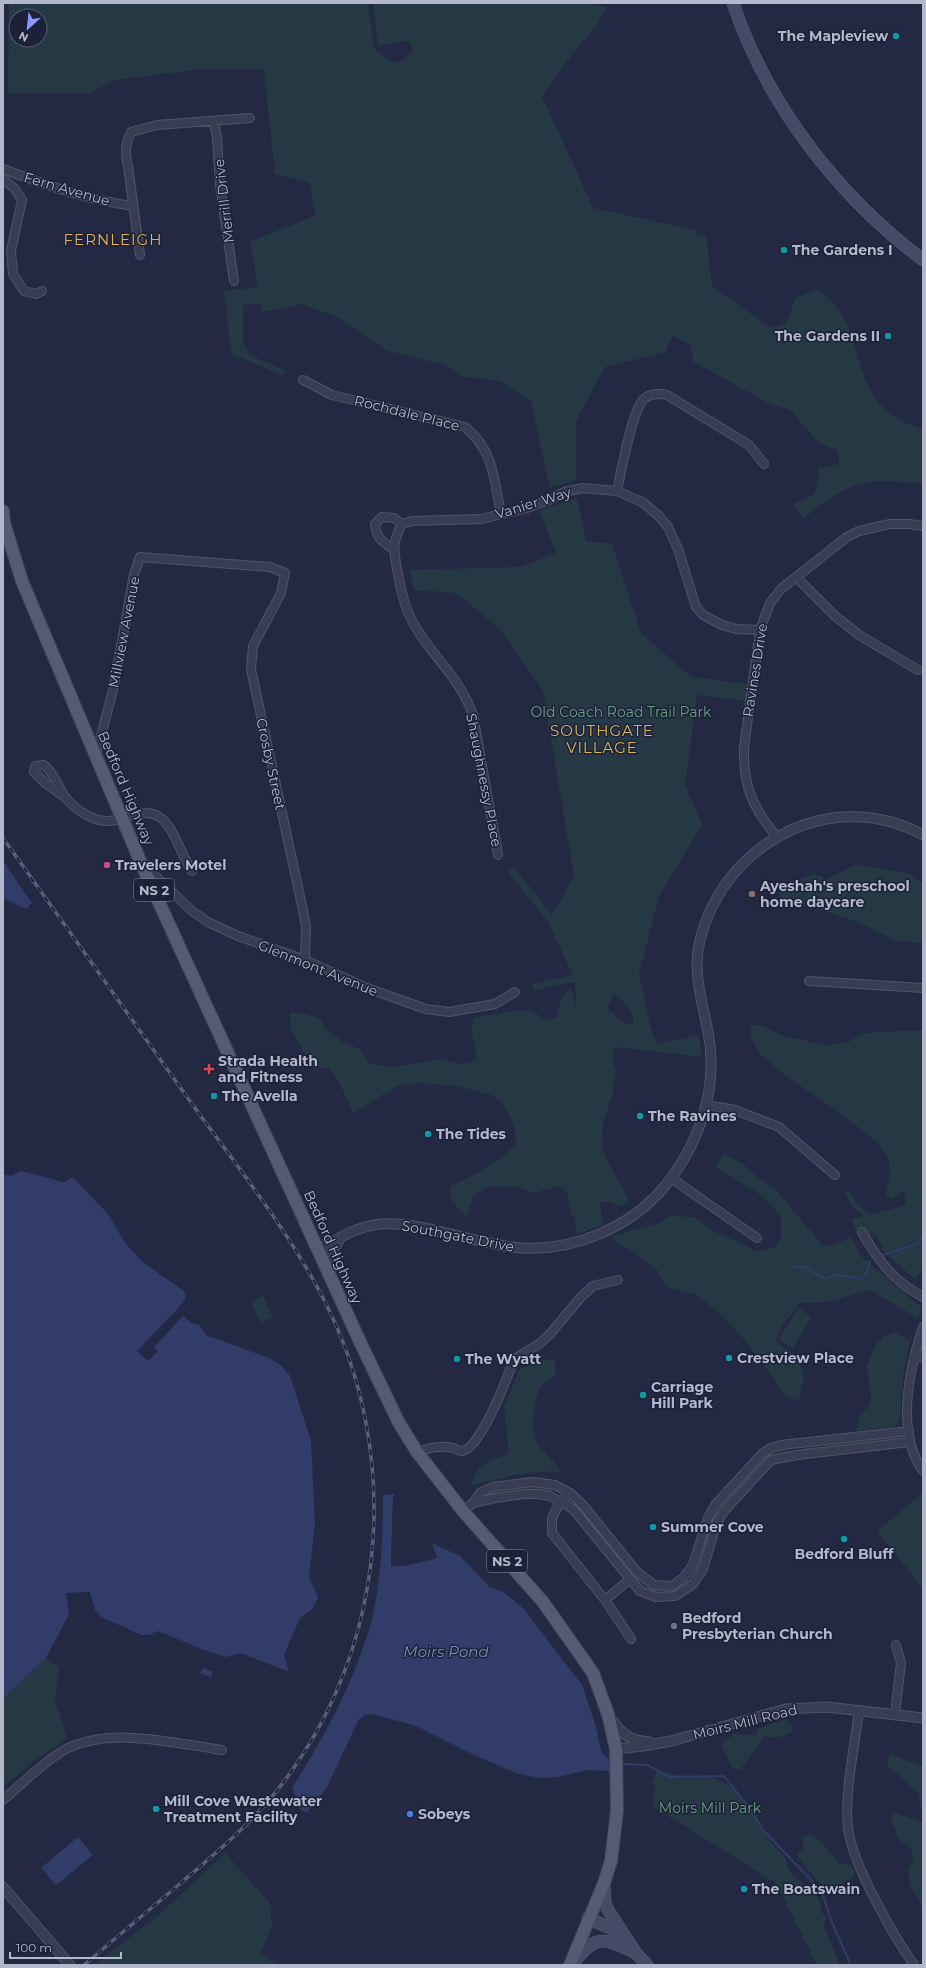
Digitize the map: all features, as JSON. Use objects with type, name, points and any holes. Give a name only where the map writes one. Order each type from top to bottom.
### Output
[{"type":"main road","points":[[733,3],[755,57],[787,114],[819,160],[866,212],[923,260]]},
{"type":"main road","name":"Bedford Highway","points":[[3,511],[4,523],[22,581],[141,863],[318,1251],[327,1267],[399,1423],[417,1452],[463,1511],[543,1602],[593,1673],[608,1714],[616,1754],[618,1778],[617,1811],[612,1861],[588,1918],[571,1965]]},
{"type":"main road","points":[[604,1883],[605,1902],[608,1910],[636,1953]]},
{"type":"main road","points":[[588,1918],[614,1930],[648,1965]]},
{"type":"main road","points":[[571,1965],[583,1950],[595,1941],[608,1940],[636,1953]]},
{"type":"street","points":[[140,256],[125,153],[126,142],[131,132],[157,125],[214,122],[250,118]]},
{"type":"street","name":"Merrill Drive","points":[[214,122],[217,138],[220,185],[234,281]]},
{"type":"street","name":"Fern Avenue","points":[[3,169],[55,189],[108,203],[133,206]]},
{"type":"street","points":[[3,180],[14,188],[22,200],[11,252],[13,274],[24,291],[36,294],[42,291]]},
{"type":"street","name":"Rochdale Place","points":[[303,380],[332,395],[465,427],[476,436],[491,459],[501,514]]},
{"type":"street","points":[[617,491],[636,411],[644,399],[652,394],[667,395],[749,445],[764,464]]},
{"type":"street","name":"Vanier Way","points":[[402,524],[412,521],[480,519],[527,508],[570,491],[582,488],[617,491],[642,502],[658,515],[668,527],[678,549],[694,603],[703,615],[722,625],[736,629],[760,630]]},
{"type":"street","points":[[382,517],[394,518],[402,524],[395,537],[393,549],[381,541],[376,533],[376,524],[382,517]]},
{"type":"street","name":"Ravines Drive","points":[[777,836],[756,811],[748,789],[743,766],[744,747],[760,630],[770,603],[781,589],[847,538],[859,531],[890,524],[923,526]]},
{"type":"street","name":"Shaughnessy Place","points":[[393,549],[401,591],[409,614],[415,626],[455,679],[467,699],[472,715],[498,855]]},
{"type":"street","name":"Millview Avenue","points":[[96,755],[114,686],[134,574],[140,557],[270,567],[285,573]]},
{"type":"street","name":"Crosby Street","points":[[285,573],[281,593],[253,646],[251,669],[302,901],[306,926],[305,960]]},
{"type":"street","points":[[796,577],[835,616],[859,635],[918,670]]},
{"type":"street","points":[[66,798],[79,810],[96,819],[110,823],[147,812],[161,817],[173,832],[186,863],[192,872]]},
{"type":"street","name":"Southgate Drive","points":[[318,1251],[343,1235],[361,1228],[379,1224],[399,1224],[431,1229],[523,1248],[548,1247],[583,1240],[610,1230],[634,1215],[652,1200],[670,1178],[698,1130],[706,1105],[713,1070],[711,1046],[698,978],[698,953],[701,938],[708,918],[719,895],[737,869],[755,852],[777,836],[808,823],[840,816],[873,817],[908,827],[923,835]]},
{"type":"street","name":"Glenmont Avenue","points":[[141,863],[192,911],[208,922],[238,936],[305,960],[367,988],[426,1009],[449,1012],[495,1004],[515,992]]},
{"type":"street","points":[[809,981],[923,988]]},
{"type":"street","points":[[706,1105],[735,1110],[779,1127],[835,1175]]},
{"type":"street","points":[[670,1178],[757,1238]]},
{"type":"street","points":[[862,1232],[885,1268],[896,1280],[923,1297]]},
{"type":"street","points":[[327,1267],[333,1249],[343,1235]]},
{"type":"street","points":[[417,1452],[435,1446],[453,1448],[461,1451],[469,1448],[477,1437],[502,1393],[514,1359],[545,1339],[581,1297],[594,1286],[618,1280]]},
{"type":"street","points":[[923,1328],[919,1357],[909,1375],[909,1442],[917,1462],[923,1471]]},
{"type":"street","points":[[463,1511],[473,1503],[481,1492],[505,1484],[532,1482],[555,1485],[570,1493],[582,1504],[637,1572],[654,1585],[672,1586],[683,1578],[693,1565],[708,1518],[715,1505],[762,1454],[771,1448],[909,1431]]},
{"type":"street","points":[[473,1503],[495,1498],[538,1494],[550,1496],[573,1510],[629,1580],[640,1591],[656,1597],[675,1596],[693,1584],[703,1569],[717,1522],[724,1510],[771,1460],[797,1454],[909,1442]]},
{"type":"street","points":[[570,1493],[560,1502],[552,1518],[552,1533],[605,1600],[631,1639]]},
{"type":"street","points":[[605,1600],[629,1580]]},
{"type":"street","points":[[895,1714],[901,1663],[896,1645]]},
{"type":"street","name":"Moirs Mill Road","points":[[616,1754],[786,1709],[822,1707],[923,1718]]},
{"type":"street","points":[[859,1710],[849,1789],[847,1813],[848,1830],[854,1850],[866,1877],[895,1934],[914,1965]]},
{"type":"street","points":[[608,1714],[621,1733],[630,1738],[660,1743]]},
{"type":"street","points":[[3,1800],[45,1762],[62,1751],[87,1741],[139,1738],[222,1750]]},
{"type":"street","points":[[3,1887],[70,1965]]},
{"type":"green space","points":[[9,3],[368,3],[374,48],[392,63],[404,60],[413,49],[409,41],[378,45],[373,3],[582,3],[606,7],[598,24],[573,53],[542,96],[593,208],[696,230],[697,236],[706,235],[712,286],[771,328],[786,323],[796,298],[818,290],[835,305],[847,324],[868,385],[880,403],[897,418],[923,429],[923,484],[882,481],[860,484],[840,492],[804,518],[793,504],[807,499],[817,489],[818,468],[839,464],[838,450],[819,443],[790,410],[770,404],[694,362],[690,345],[672,335],[666,352],[605,367],[576,421],[576,480],[550,488],[531,401],[500,381],[461,376],[445,365],[386,350],[340,318],[302,304],[262,312],[260,304],[243,305],[243,343],[251,356],[285,370],[283,375],[231,354],[224,291],[258,287],[250,242],[316,215],[309,182],[275,174],[264,69],[195,70],[114,80],[89,94],[8,93],[8,48],[48,48],[48,8],[9,8]]},
{"type":"green space","name":"Old Coach Road Trail Park","points":[[577,498],[586,541],[612,544],[641,633],[691,677],[749,684],[747,701],[697,695],[685,785],[702,825],[659,896],[639,974],[650,1024],[657,1044],[699,1035],[702,1057],[615,1047],[613,1060],[616,1071],[612,1099],[609,1103],[603,1126],[602,1144],[608,1162],[625,1193],[628,1202],[622,1207],[610,1202],[600,1202],[603,1225],[577,1234],[574,1215],[572,1216],[567,1193],[559,1186],[534,1193],[519,1187],[489,1186],[473,1196],[466,1217],[450,1199],[451,1186],[484,1169],[515,1146],[516,1134],[514,1127],[508,1112],[499,1099],[465,1088],[416,1083],[400,1086],[386,1092],[360,1110],[353,1113],[339,1081],[328,1068],[313,1068],[290,1028],[290,1013],[303,1013],[319,1018],[326,1029],[341,1041],[361,1050],[369,1063],[387,1067],[408,1065],[438,1059],[461,1064],[477,1060],[471,1029],[474,1018],[514,1011],[532,1011],[546,1020],[557,1018],[562,997],[571,989],[576,1006],[575,982],[534,990],[532,984],[573,975],[547,920],[508,872],[514,867],[552,915],[574,876],[543,691],[501,630],[457,593],[414,590],[410,570],[520,567],[556,553],[539,511]],"holes":[[[614,993],[631,1011],[634,1020],[633,1024],[623,1022],[608,1009]]]},
{"type":"green space","points":[[856,864],[911,874],[923,884],[923,943],[896,941],[858,922],[806,905],[783,909],[778,896],[781,886],[814,874],[827,879]]},
{"type":"green space","points":[[750,1025],[762,1026],[784,1036],[827,1045],[848,1042],[864,1033],[923,1030],[923,1269],[915,1279],[882,1250],[882,1246],[875,1234],[858,1236],[852,1219],[864,1216],[853,1207],[844,1193],[848,1190],[857,1203],[870,1215],[906,1205],[905,1189],[893,1199],[886,1194],[890,1175],[889,1160],[878,1143],[836,1110],[790,1079],[759,1053],[751,1037]]},
{"type":"green space","points":[[724,1154],[742,1163],[752,1173],[776,1190],[823,1246],[834,1245],[851,1237],[861,1256],[921,1307],[918,1318],[870,1290],[827,1302],[800,1303],[781,1327],[776,1341],[798,1358],[804,1378],[799,1401],[787,1397],[746,1341],[715,1309],[696,1295],[666,1287],[658,1271],[633,1252],[609,1237],[657,1224],[672,1215],[696,1218],[713,1231],[757,1251],[774,1248],[781,1239],[781,1216],[761,1195],[715,1167]]},
{"type":"green space","points":[[263,1296],[273,1317],[261,1323],[251,1302]]},
{"type":"green space","points":[[798,1308],[812,1317],[793,1348],[779,1339]]},
{"type":"green space","points":[[895,1332],[910,1341],[903,1375],[900,1418],[895,1427],[856,1431],[860,1415],[869,1406],[871,1399],[867,1367],[874,1347],[884,1336]]},
{"type":"green space","points":[[555,1359],[556,1374],[544,1383],[537,1396],[534,1414],[534,1432],[539,1446],[553,1461],[560,1472],[548,1471],[526,1473],[471,1485],[481,1467],[490,1461],[509,1454],[504,1407],[519,1370],[539,1360]]},
{"type":"green space","points":[[899,1435],[901,1436],[899,1439],[806,1450],[805,1448]]},
{"type":"green space","points":[[781,1449],[788,1451],[774,1454],[762,1463],[716,1512],[715,1510],[765,1456]]},
{"type":"green space","points":[[528,1486],[554,1489],[553,1491],[530,1489],[497,1493],[480,1497],[491,1491]]},
{"type":"green space","points":[[923,1493],[923,1588],[877,1531]]},
{"type":"green space","points":[[574,1501],[642,1583],[656,1589],[667,1590],[667,1593],[655,1592],[640,1585],[573,1505],[572,1502]]},
{"type":"green space","points":[[46,1658],[59,1667],[55,1700],[67,1739],[39,1757],[3,1787],[3,1699]]},
{"type":"green space","points":[[785,1719],[794,1727],[791,1733],[780,1737],[764,1737],[740,1770],[732,1768],[721,1744],[734,1734],[755,1735],[759,1728]]},
{"type":"green space","points":[[889,1754],[923,1766],[923,1808],[920,1807],[918,1794],[904,1779],[888,1767]]},
{"type":"green space","name":"Moirs Mill Park","points":[[657,1771],[686,1776],[712,1777],[731,1787],[742,1797],[768,1839],[785,1858],[789,1870],[819,1900],[822,1913],[826,1917],[824,1926],[840,1965],[817,1965],[776,1883],[652,1806],[656,1785],[651,1784]]},
{"type":"green space","points":[[896,1813],[923,1823],[923,1909],[910,1885],[908,1868],[914,1860],[911,1848],[899,1840],[891,1817]]},
{"type":"green space","points":[[809,1833],[822,1843],[840,1864],[848,1864],[854,1870],[853,1877],[828,1891],[815,1878],[797,1855],[804,1848],[802,1838]]},
{"type":"green space","points":[[225,1853],[270,1903],[272,1926],[261,1953],[278,1965],[94,1965],[161,1913]]},
{"type":"water","points":[[3,861],[32,903],[26,909],[3,898]]},
{"type":"water","points":[[21,1171],[64,1182],[73,1177],[108,1214],[125,1243],[144,1263],[184,1291],[186,1299],[177,1309],[191,1323],[199,1325],[206,1335],[269,1358],[282,1366],[290,1376],[311,1440],[315,1523],[309,1578],[318,1597],[313,1609],[300,1618],[284,1655],[289,1672],[241,1653],[226,1657],[204,1650],[158,1631],[149,1635],[142,1635],[101,1617],[95,1610],[90,1592],[66,1593],[69,1614],[46,1658],[3,1699],[3,1174],[11,1176]]},
{"type":"water","name":"Moirs Pond","points":[[395,1494],[393,1498],[391,1566],[404,1566],[437,1558],[432,1543],[460,1556],[490,1587],[503,1592],[523,1608],[582,1685],[595,1723],[602,1754],[610,1759],[611,1771],[587,1770],[559,1777],[537,1778],[516,1773],[472,1754],[416,1726],[372,1714],[364,1715],[358,1721],[327,1787],[307,1813],[301,1810],[292,1788],[312,1756],[339,1705],[368,1634],[376,1601],[380,1571],[383,1495]]},
{"type":"water","points":[[203,1668],[213,1672],[211,1678],[200,1673]]},
{"type":"water","points":[[78,1837],[93,1855],[56,1885],[41,1868]]},
{"type":"pier","points":[[188,1298],[179,1309],[185,1314],[154,1347],[158,1351],[148,1361],[137,1351]]},
{"type":"pier","points":[[395,1494],[397,1494],[395,1499],[393,1564],[403,1565],[427,1557],[435,1557],[430,1544],[431,1542],[437,1558],[404,1566],[391,1566],[393,1498]]},
{"type":"waterway","points":[[882,1255],[914,1245],[923,1238]]},
{"type":"waterway","points":[[795,1267],[805,1267],[825,1279],[836,1275],[862,1279],[868,1270],[870,1261]]},
{"type":"waterway","points":[[621,1764],[647,1765],[670,1777],[724,1776],[751,1810],[763,1830],[811,1880],[824,1898],[831,1920],[851,1965]]},
{"type":"railway","points":[[3,838],[187,1097],[259,1195],[309,1272],[323,1298],[349,1358],[366,1421],[373,1485],[372,1549],[362,1613],[343,1675],[316,1733],[279,1788],[257,1814],[208,1860],[84,1965]]},
{"type":"place","name":"The Mapleview","points":[[896,36]]},
{"type":"place","name":"The Gardens I","points":[[784,250]]},
{"type":"place","name":"The Gardens II","points":[[888,336]]},
{"type":"place","name":"Travelers Motel","points":[[107,865]]},
{"type":"place","name":"Ayeshah's preschool home daycare","points":[[752,894]]},
{"type":"place","name":"Strada Health and Fitness","points":[[209,1069]]},
{"type":"place","name":"The Avella","points":[[214,1096]]},
{"type":"place","name":"The Ravines","points":[[640,1116]]},
{"type":"place","name":"The Tides","points":[[428,1134]]},
{"type":"place","name":"Crestview Place","points":[[729,1358]]},
{"type":"place","name":"The Wyatt","points":[[457,1359]]},
{"type":"place","name":"Carriage Hill Park","points":[[643,1395]]},
{"type":"place","name":"Summer Cove","points":[[653,1527]]},
{"type":"place","name":"Bedford Bluff","points":[[844,1539]]},
{"type":"place","name":"Bedford Presbyterian Church","points":[[674,1626]]},
{"type":"place","name":"Mill Cove Wastewater Treatment Facility","points":[[156,1809]]},
{"type":"place","name":"Sobeys","points":[[410,1814]]},
{"type":"place","name":"The Boatswain","points":[[744,1889]]},
{"type":"district","name":"FERNLEIGH","points":[[113,240]]},
{"type":"district","name":"SOUTHGATE VILLAGE","points":[[602,740]]}]
